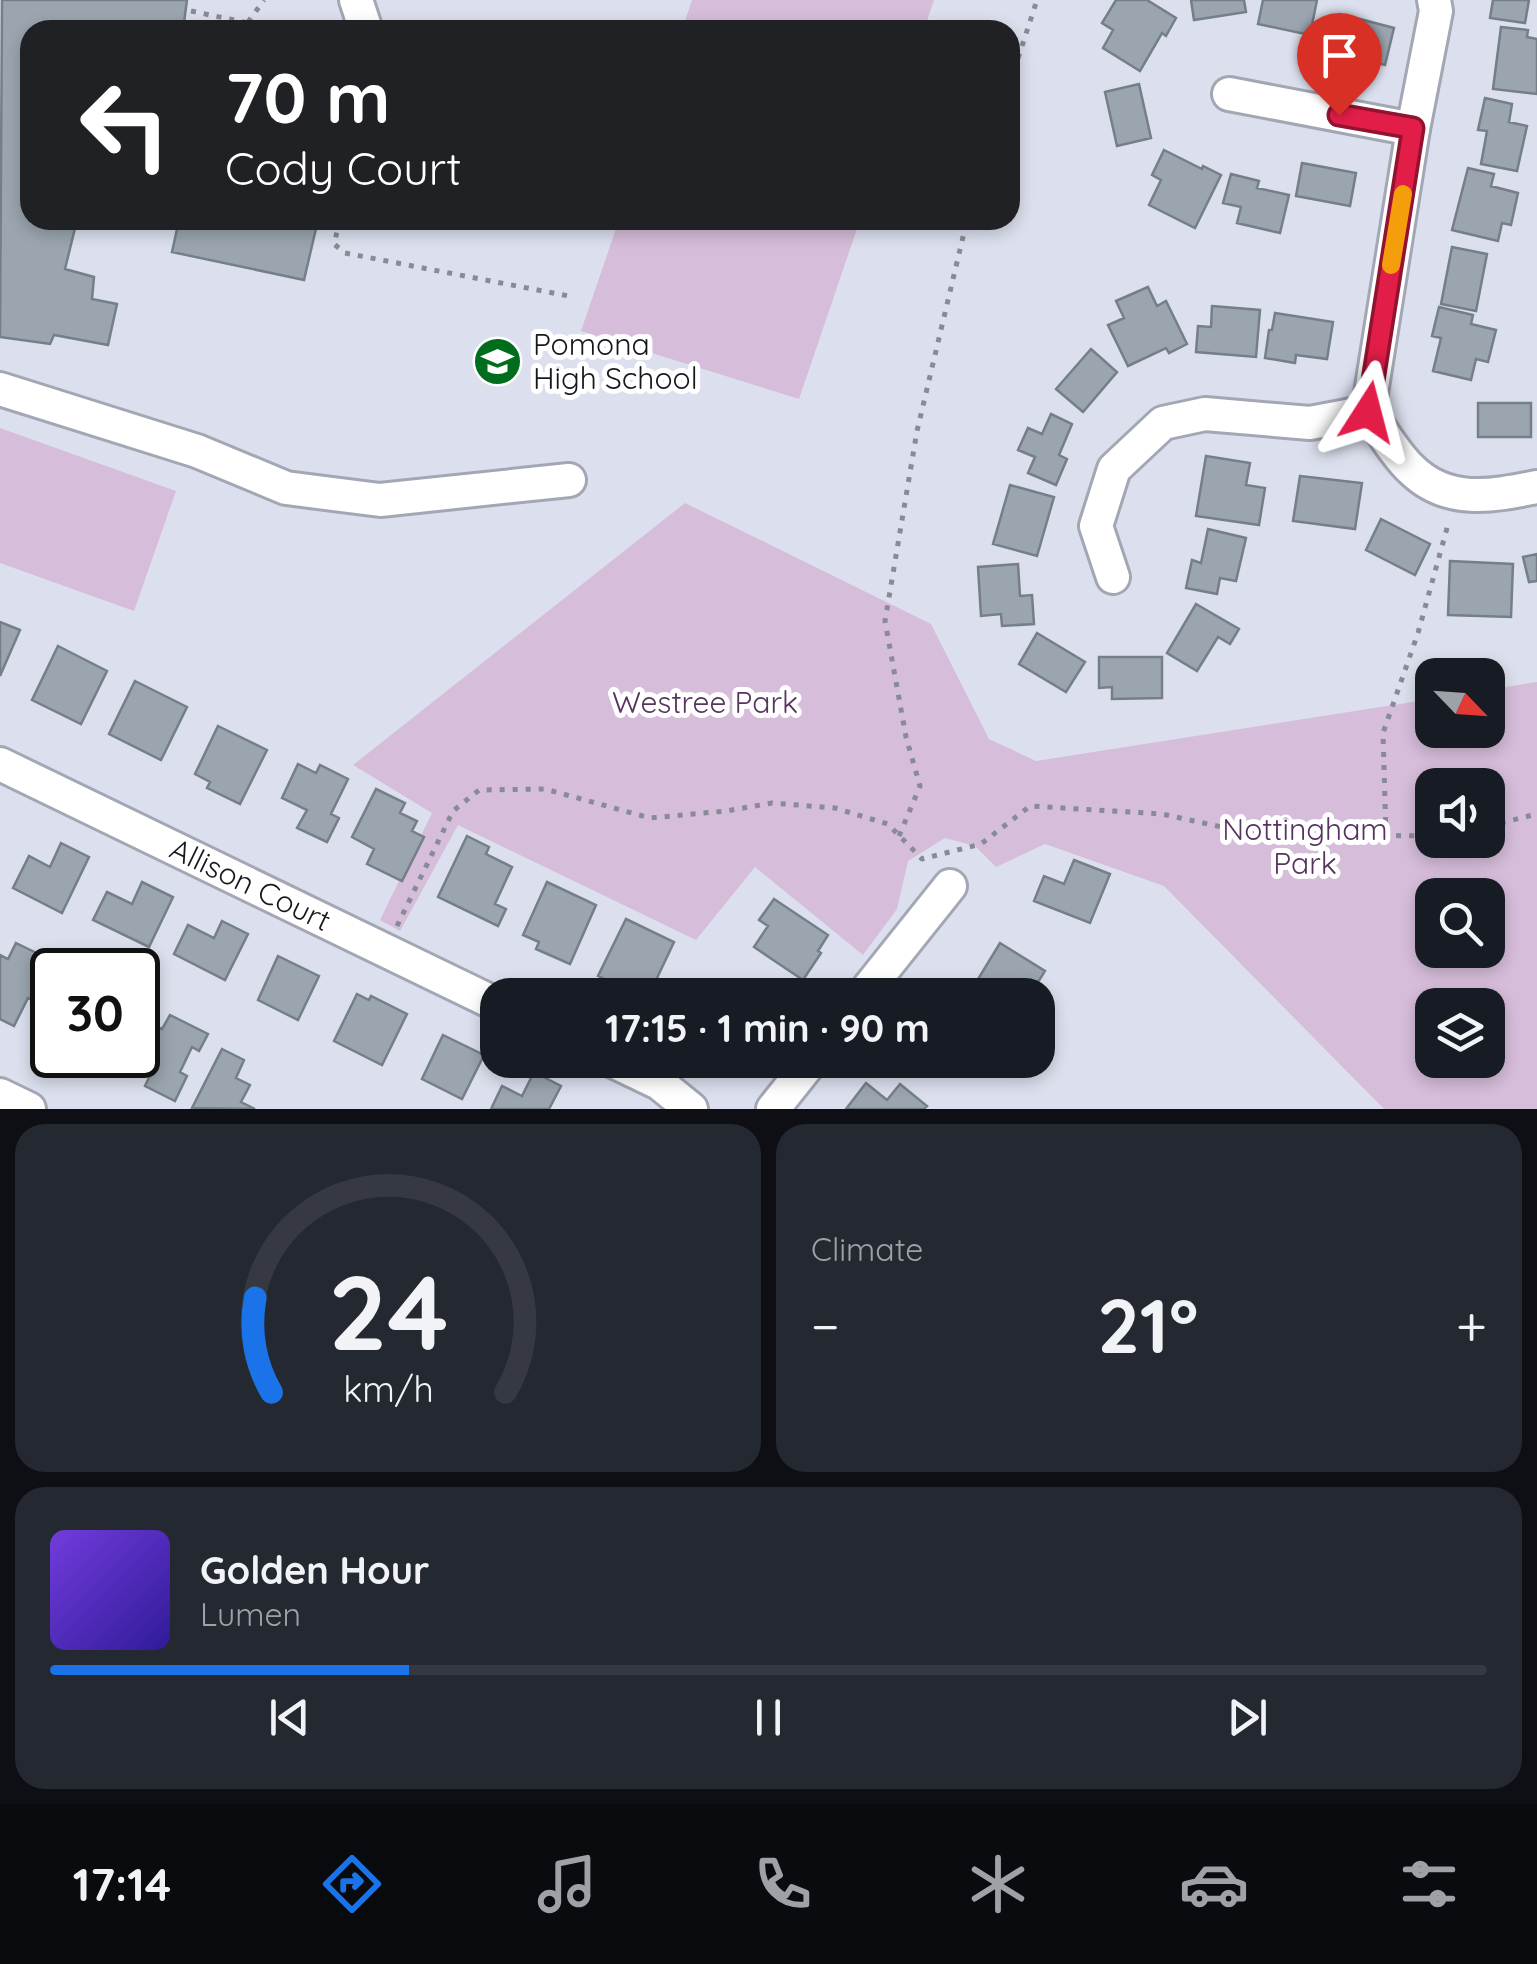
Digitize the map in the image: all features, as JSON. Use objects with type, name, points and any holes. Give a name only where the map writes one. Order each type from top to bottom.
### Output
[{"type":"street","points":[[1434,0],[1436,11],[1413,128],[1368,412],[1410,469],[1434,486],[1463,497],[1494,496],[1537,487]]},
{"type":"street","points":[[1229,94],[1413,128]]},
{"type":"street","points":[[0,389],[197,451],[286,488],[380,500],[569,480]]},
{"type":"street","points":[[1113,576],[1096,526],[1114,469],[1163,423],[1205,414],[1310,422],[1368,412]]},
{"type":"street","name":"Allison Court","points":[[0,764],[480,997]]},
{"type":"street","points":[[877,978],[950,886]]},
{"type":"street","points":[[649,1078],[691,1109]]},
{"type":"street","points":[[773,1109],[798,1078]]},
{"type":"street","points":[[0,1096],[28,1109]]},
{"type":"path","points":[[1020,52],[1037,0]]},
{"type":"path","points":[[191,11],[234,20]]},
{"type":"path","points":[[338,230],[334,244],[344,253],[574,296]]},
{"type":"path","points":[[900,836],[920,786],[906,737],[885,621],[917,431],[964,230]]},
{"type":"path","points":[[1386,836],[1384,733],[1418,632],[1456,494]]},
{"type":"path","points":[[384,951],[454,811],[478,790],[545,789],[650,818],[772,803],[836,808],[888,824],[922,859],[980,844],[1030,806],[1162,814],[1254,834],[1415,836]]},
{"type":"path","points":[[1505,822],[1537,814]]},
{"type":"green space","points":[[692,0],[934,0],[927,20],[685,20]]},
{"type":"green space","points":[[616,230],[857,230],[799,399],[581,331]]},
{"type":"green space","points":[[0,428],[176,491],[134,611],[0,563]]},
{"type":"green space","name":"Westree Park","points":[[685,503],[931,624],[989,739],[1036,761],[1415,702],[1415,748],[1505,748],[1505,687],[1537,682],[1537,1109],[1384,1109],[1164,886],[1045,844],[996,867],[975,846],[945,838],[908,861],[897,909],[863,955],[755,867],[696,940],[458,825],[400,931],[380,920],[432,813],[353,765]]},
{"type":"building","points":[[2,0],[187,0],[184,20],[20,20],[20,230],[75,230],[65,269],[94,277],[92,299],[117,304],[108,345],[54,335],[50,344],[0,337]]},
{"type":"building","points":[[1116,0],[1147,0],[1176,18],[1166,36],[1162,33],[1140,71],[1103,48],[1113,30],[1102,23]]},
{"type":"building","points":[[1191,0],[1244,0],[1246,12],[1194,20]]},
{"type":"building","points":[[1263,0],[1317,0],[1310,35],[1258,24]]},
{"type":"building","points":[[1493,0],[1529,0],[1525,23],[1490,18]]},
{"type":"building","points":[[1356,18],[1394,28],[1385,65],[1353,57],[1351,65],[1323,59],[1331,29],[1352,34]]},
{"type":"building","points":[[1501,27],[1528,30],[1527,37],[1537,39],[1537,94],[1493,89]]},
{"type":"building","points":[[1139,84],[1151,138],[1117,146],[1105,92]]},
{"type":"building","points":[[1485,98],[1512,104],[1509,122],[1527,126],[1517,171],[1481,164],[1487,131],[1478,130]]},
{"type":"building","points":[[1164,150],[1221,175],[1195,228],[1149,205],[1161,180],[1152,175]]},
{"type":"building","points":[[1302,163],[1356,173],[1350,206],[1296,196]]},
{"type":"building","points":[[1468,168],[1494,174],[1491,186],[1518,193],[1511,225],[1502,223],[1498,241],[1452,230]]},
{"type":"building","points":[[1231,174],[1259,181],[1257,188],[1289,195],[1280,233],[1237,223],[1241,207],[1223,203]]},
{"type":"building","points":[[177,230],[316,230],[304,280],[172,252]]},
{"type":"building","points":[[1452,247],[1487,254],[1476,311],[1441,304]]},
{"type":"building","points":[[1148,287],[1157,306],[1166,301],[1187,344],[1169,353],[1166,348],[1128,366],[1108,325],[1124,318],[1116,301]]},
{"type":"building","points":[[1212,306],[1260,310],[1256,357],[1196,352],[1198,326],[1211,327]]},
{"type":"building","points":[[1439,307],[1473,315],[1471,324],[1496,330],[1488,362],[1476,359],[1471,380],[1433,371],[1441,338],[1432,336]]},
{"type":"building","points":[[1275,313],[1333,322],[1327,359],[1296,355],[1295,363],[1265,358]]},
{"type":"building","points":[[1091,349],[1117,372],[1083,412],[1056,389]]},
{"type":"building","points":[[1478,403],[1531,403],[1531,437],[1478,437]]},
{"type":"building","points":[[1051,414],[1072,424],[1059,455],[1067,459],[1056,485],[1028,473],[1035,457],[1018,450],[1028,428],[1042,434]]},
{"type":"building","points":[[1206,456],[1250,463],[1246,485],[1265,488],[1259,525],[1196,516]]},
{"type":"building","points":[[1300,476],[1362,483],[1355,529],[1293,521]]},
{"type":"building","points":[[1010,485],[1054,497],[1037,556],[993,544]]},
{"type":"building","points":[[1381,519],[1430,544],[1415,575],[1366,550]]},
{"type":"building","points":[[1208,529],[1246,538],[1236,581],[1220,578],[1217,594],[1186,588],[1192,560],[1201,563]]},
{"type":"building","points":[[1537,554],[1537,581],[1529,582],[1523,557]]},
{"type":"building","points":[[1450,561],[1513,564],[1511,617],[1448,615]]},
{"type":"building","points":[[1018,564],[1020,596],[1032,595],[1034,624],[1002,626],[1001,614],[981,616],[978,567]]},
{"type":"building","points":[[1196,604],[1239,629],[1230,644],[1218,637],[1197,671],[1167,653]]},
{"type":"building","points":[[0,622],[20,630],[0,676]]},
{"type":"building","points":[[1037,633],[1085,662],[1066,692],[1019,664]]},
{"type":"building","points":[[58,646],[107,671],[81,724],[32,700]]},
{"type":"building","points":[[1099,657],[1162,657],[1162,698],[1112,699],[1112,687],[1099,688]]},
{"type":"building","points":[[135,681],[187,707],[161,760],[109,734]]},
{"type":"building","points":[[218,726],[267,750],[240,804],[207,788],[210,782],[195,774]]},
{"type":"building","points":[[298,764],[316,773],[320,765],[348,779],[331,814],[339,818],[327,842],[297,828],[307,810],[282,798]]},
{"type":"building","points":[[376,789],[405,803],[400,813],[417,821],[412,831],[424,837],[402,881],[367,864],[374,849],[352,837]]},
{"type":"building","points":[[467,836],[489,847],[486,854],[512,867],[495,904],[506,909],[498,926],[438,897]]},
{"type":"building","points":[[61,843],[89,857],[62,913],[13,888],[29,856],[50,867]]},
{"type":"building","points":[[1074,860],[1110,874],[1090,923],[1034,901],[1044,876],[1064,884]]},
{"type":"building","points":[[142,882],[173,897],[149,947],[93,920],[107,892],[132,904]]},
{"type":"building","points":[[547,882],[596,905],[570,964],[536,949],[539,942],[523,935]]},
{"type":"building","points":[[774,899],[828,935],[804,978],[754,947],[768,926],[759,920]]},
{"type":"building","points":[[626,919],[674,942],[657,978],[598,976]]},
{"type":"building","points":[[222,921],[248,934],[225,980],[174,954],[188,925],[214,938]]},
{"type":"building","points":[[16,943],[30,950],[30,999],[14,1026],[0,1019],[0,955],[8,959]]},
{"type":"building","points":[[1000,943],[1045,971],[1041,978],[979,978]]},
{"type":"building","points":[[278,956],[319,976],[298,1020],[258,1000]]},
{"type":"building","points":[[357,994],[369,1000],[371,996],[407,1014],[382,1065],[334,1041]]},
{"type":"building","points":[[170,1015],[208,1034],[199,1051],[192,1047],[180,1072],[187,1076],[175,1101],[145,1086],[149,1078],[160,1078],[162,1029]]},
{"type":"building","points":[[443,1035],[480,1053],[480,1063],[462,1099],[422,1079]]},
{"type":"building","points":[[222,1049],[244,1060],[236,1078],[250,1085],[241,1102],[255,1109],[192,1108]]},
{"type":"building","points":[[531,1078],[546,1078],[561,1086],[549,1109],[491,1109],[502,1086],[522,1096]]},
{"type":"building","points":[[866,1083],[887,1100],[900,1084],[927,1106],[846,1109]]},
{"type":"slow traffic","points":[[1391,265],[1403,194]]},
{"type":"place","name":"Pomona High School","points":[[498,362]]},
{"type":"route","points":[[1339,115],[1413,128],[1368,412]]},
{"type":"park label","name":"Nottingham Park","points":[[1305,847]]}]
